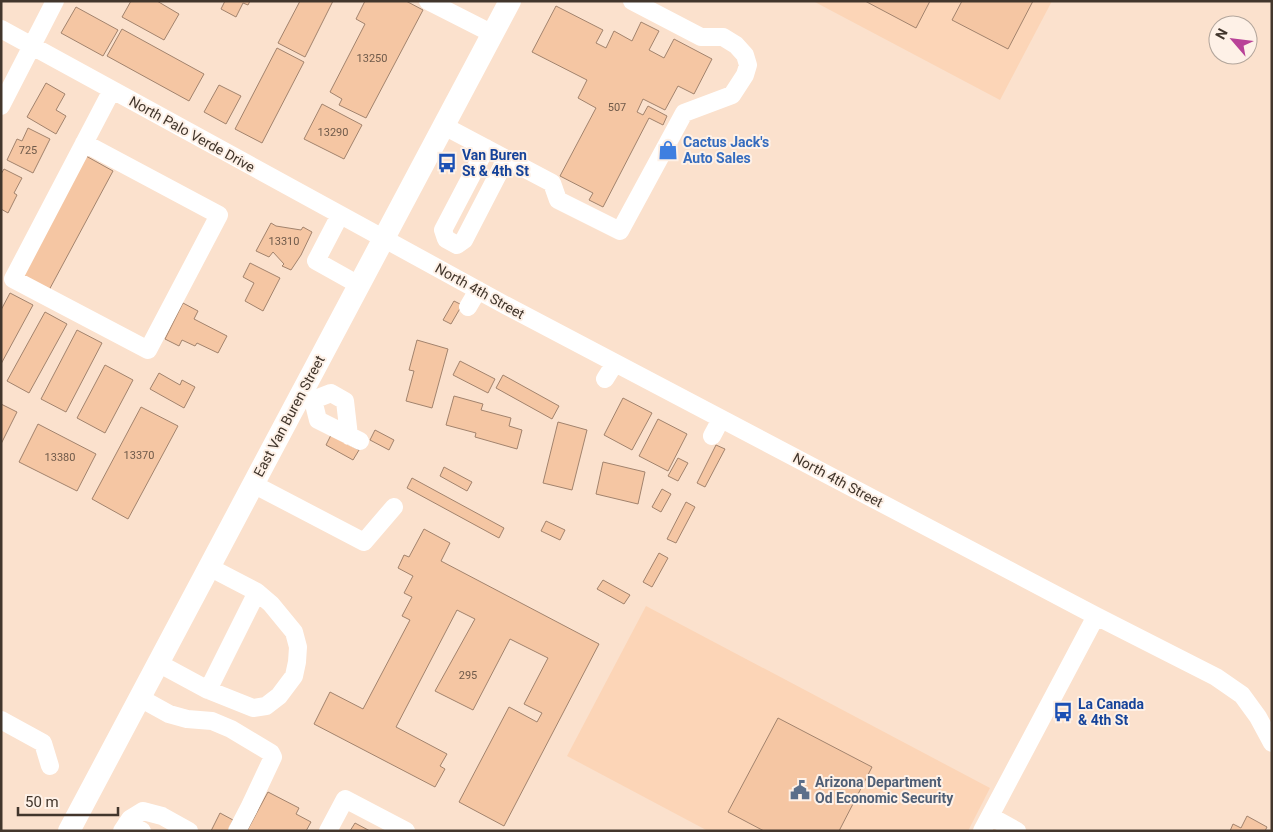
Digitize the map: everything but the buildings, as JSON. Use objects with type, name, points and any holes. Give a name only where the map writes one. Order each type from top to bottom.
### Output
[{"type":"main road","name":"East Van Buren Street","points":[[76,828],[140,698],[209,567],[254,484],[307,397],[359,285],[510,1]]},
{"type":"street","points":[[1,106],[55,1]]},
{"type":"street","points":[[428,1],[493,34]]},
{"type":"street","points":[[444,126],[552,183],[558,200],[620,231],[684,113],[732,96],[745,75],[748,65],[745,55],[736,45],[723,37],[701,36],[632,1]]},
{"type":"street","name":"North Palo Verde Drive","points":[[1,29],[383,239]]},
{"type":"street","points":[[84,143],[219,214],[148,350],[13,279],[84,143],[112,90]]},
{"type":"street","points":[[486,148],[443,230],[446,239],[457,244],[464,240],[506,159]]},
{"type":"street","points":[[340,215],[316,261],[359,285]]},
{"type":"street","name":"North 4th Street","points":[[383,239],[721,419],[1216,677],[1242,695],[1258,717],[1272,743]]},
{"type":"street","points":[[468,308],[478,290]]},
{"type":"street","points":[[605,379],[614,362]]},
{"type":"street","points":[[331,393],[345,400],[354,439],[318,420],[307,397],[331,393]]},
{"type":"street","points":[[712,436],[721,419]]},
{"type":"street","points":[[254,484],[364,542],[394,507]]},
{"type":"street","points":[[158,663],[208,690],[253,708],[266,706],[279,696],[294,676],[298,647],[294,632],[271,604],[257,592],[209,567]]},
{"type":"street","points":[[208,690],[257,592]]},
{"type":"street","points":[[1017,831],[986,823],[1096,616]]},
{"type":"street","points":[[140,698],[169,714],[187,720],[212,721],[231,729],[271,753],[273,757],[237,831]]},
{"type":"street","points":[[1,720],[43,742],[50,766]]},
{"type":"street","points":[[328,831],[345,799],[406,831]]},
{"type":"street","points":[[130,828],[130,819],[144,811],[162,816],[189,831]]},
{"type":"shaded area","points":[[813,1],[1052,1],[1000,100]]},
{"type":"shaded area","points":[[646,606],[990,788],[968,831],[708,831],[567,756]]},
{"type":"place","name":"Cactus Jack's Auto Sales","points":[[668,150]]},
{"type":"place","name":"Van Buren St & 4th St","points":[[447,163]]},
{"type":"place","name":"La Canada & 4th St","points":[[1063,712]]},
{"type":"place","name":"Arizona Department Od Economic Security","points":[[800,790]]}]
